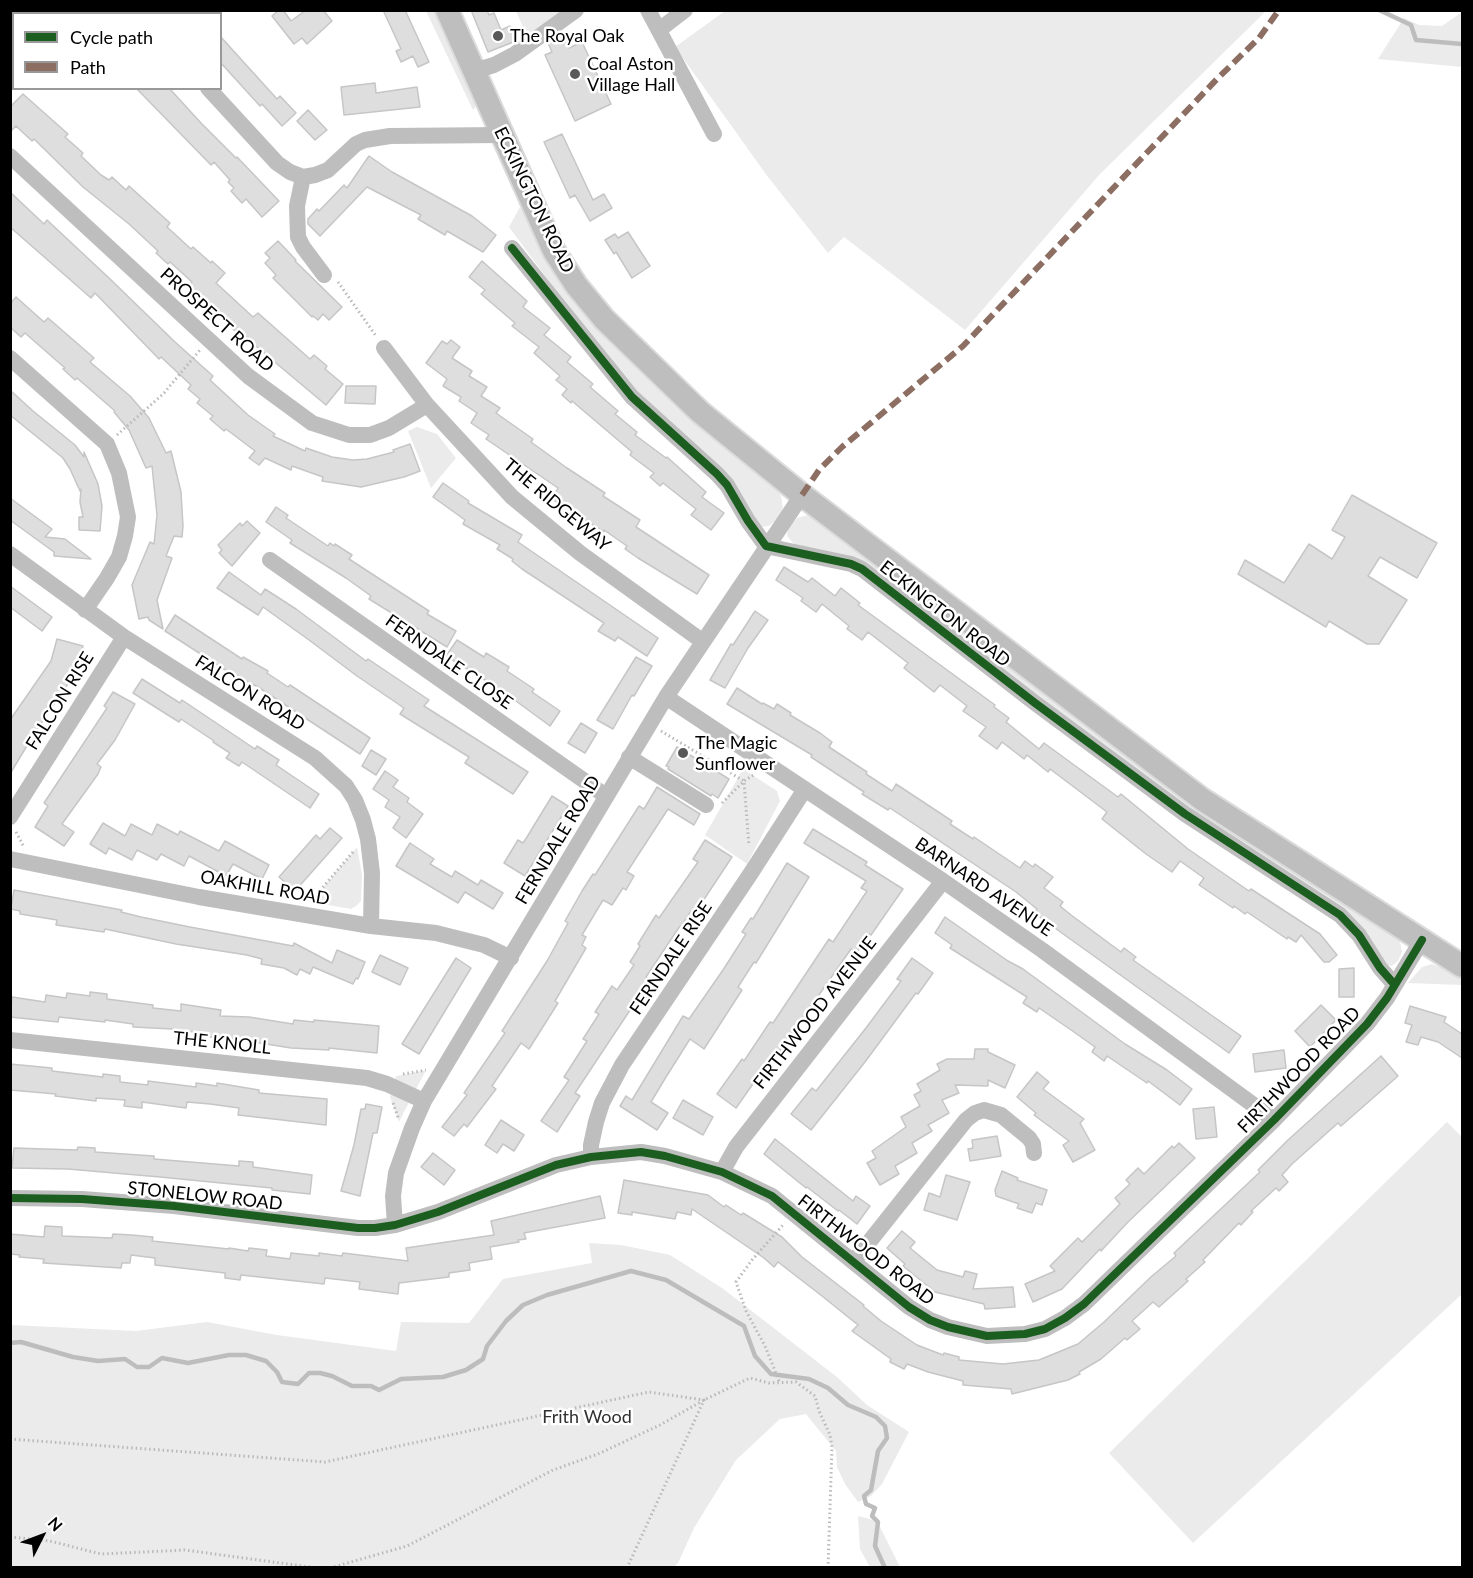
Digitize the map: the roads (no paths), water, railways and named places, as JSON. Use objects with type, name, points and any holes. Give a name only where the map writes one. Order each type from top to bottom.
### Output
[{"type":"main road","name":"ECKINGTON ROAD","points":[[447,10],[554,251],[576,285],[604,319],[700,412],[802,495],[1203,800],[1462,966]]},
{"type":"street","points":[[474,71],[494,65],[515,54],[576,10]]},
{"type":"street","points":[[648,10],[714,134]]},
{"type":"street","points":[[659,30],[685,10]]},
{"type":"street","points":[[209,90],[277,163],[303,177],[328,170],[356,144],[365,140],[390,136],[502,135]]},
{"type":"street","name":"PROSPECT ROAD","points":[[10,156],[208,341],[248,376],[312,423],[349,435],[370,435],[389,428],[427,405]]},
{"type":"street","points":[[303,177],[297,206],[298,237],[303,247],[330,277]]},
{"type":"street","name":"ECKINGTON ROAD","points":[[512,248],[632,396],[727,485],[766,546],[851,564],[862,569],[1035,703],[1185,814],[1340,915],[1359,935],[1380,968],[1394,984]]},
{"type":"street","name":"THE RIDGEWAY","points":[[384,348],[427,405],[486,471],[534,516],[580,553],[702,641]]},
{"type":"street","points":[[10,358],[106,444],[116,464],[125,495],[128,517],[125,536],[119,557],[108,578],[85,610]]},
{"type":"street","name":"FERNDALE ROAD","points":[[395,1225],[393,1196],[396,1173],[424,1101],[649,724],[702,641],[802,495]]},
{"type":"street","name":"FALCON ROAD","points":[[10,554],[124,637],[291,742],[332,772],[346,786],[356,801],[368,839],[372,873],[371,926]]},
{"type":"street","name":"FERNDALE CLOSE","points":[[270,560],[606,796]]},
{"type":"street","name":"FALCON RISE","points":[[10,817],[124,637]]},
{"type":"street","name":"BARNARD AVENUE","points":[[666,697],[943,881],[1274,1119]]},
{"type":"street","points":[[629,757],[706,805]]},
{"type":"street","name":"FERNDALE RISE","points":[[591,1157],[591,1145],[602,1103],[622,1065],[751,873],[804,789]]},
{"type":"street","name":"OAKHILL ROAD","points":[[10,860],[199,897],[371,926],[460,938],[484,945],[511,958]]},
{"type":"street","name":"FIRTHWOOD AVENUE","points":[[722,1172],[736,1147],[943,881]]},
{"type":"street","name":"FIRTHWOOD ROAD","points":[[395,1225],[438,1212],[556,1164],[591,1157],[641,1152],[665,1156],[722,1172],[772,1196],[909,1307],[930,1320],[948,1327],[987,1336],[1025,1334],[1045,1329],[1084,1304],[1274,1119],[1367,1024],[1387,998],[1422,940]]},
{"type":"street","name":"THE KNOLL","points":[[10,1040],[367,1078],[387,1084],[424,1101]]},
{"type":"street","points":[[854,1261],[966,1120],[975,1113],[984,1110],[1001,1115],[1029,1138],[1033,1144],[1034,1153]]},
{"type":"street","name":"STONELOW ROAD","points":[[10,1198],[82,1199],[174,1206],[358,1228],[395,1225]]},
{"type":"waterway","points":[[1379,10],[1411,25],[1416,40],[1462,44]]},
{"type":"waterway","points":[[10,1343],[21,1342],[73,1357],[98,1361],[125,1359],[137,1367],[149,1367],[162,1358],[188,1363],[229,1355],[246,1355],[266,1361],[277,1372],[282,1382],[298,1384],[309,1373],[320,1373],[352,1386],[371,1386],[379,1390],[401,1379],[443,1377],[466,1370],[483,1359],[487,1346],[506,1321],[523,1305],[547,1295],[631,1271],[666,1280],[744,1326],[755,1356],[771,1374],[809,1379],[828,1388],[848,1405],[876,1417],[885,1426],[887,1438],[878,1451],[871,1490],[864,1496],[866,1504],[875,1508],[872,1516],[878,1522],[875,1546],[885,1568]]},
{"type":"place","name":"The Royal Oak","points":[[498,36]]},
{"type":"place","name":"Coal Aston Village Hall","points":[[575,74]]},
{"type":"place","name":"The Magic Sunflower","points":[[683,753]]},
{"type":"park label","name":"Frith Wood","points":[[587,1417]]}]
